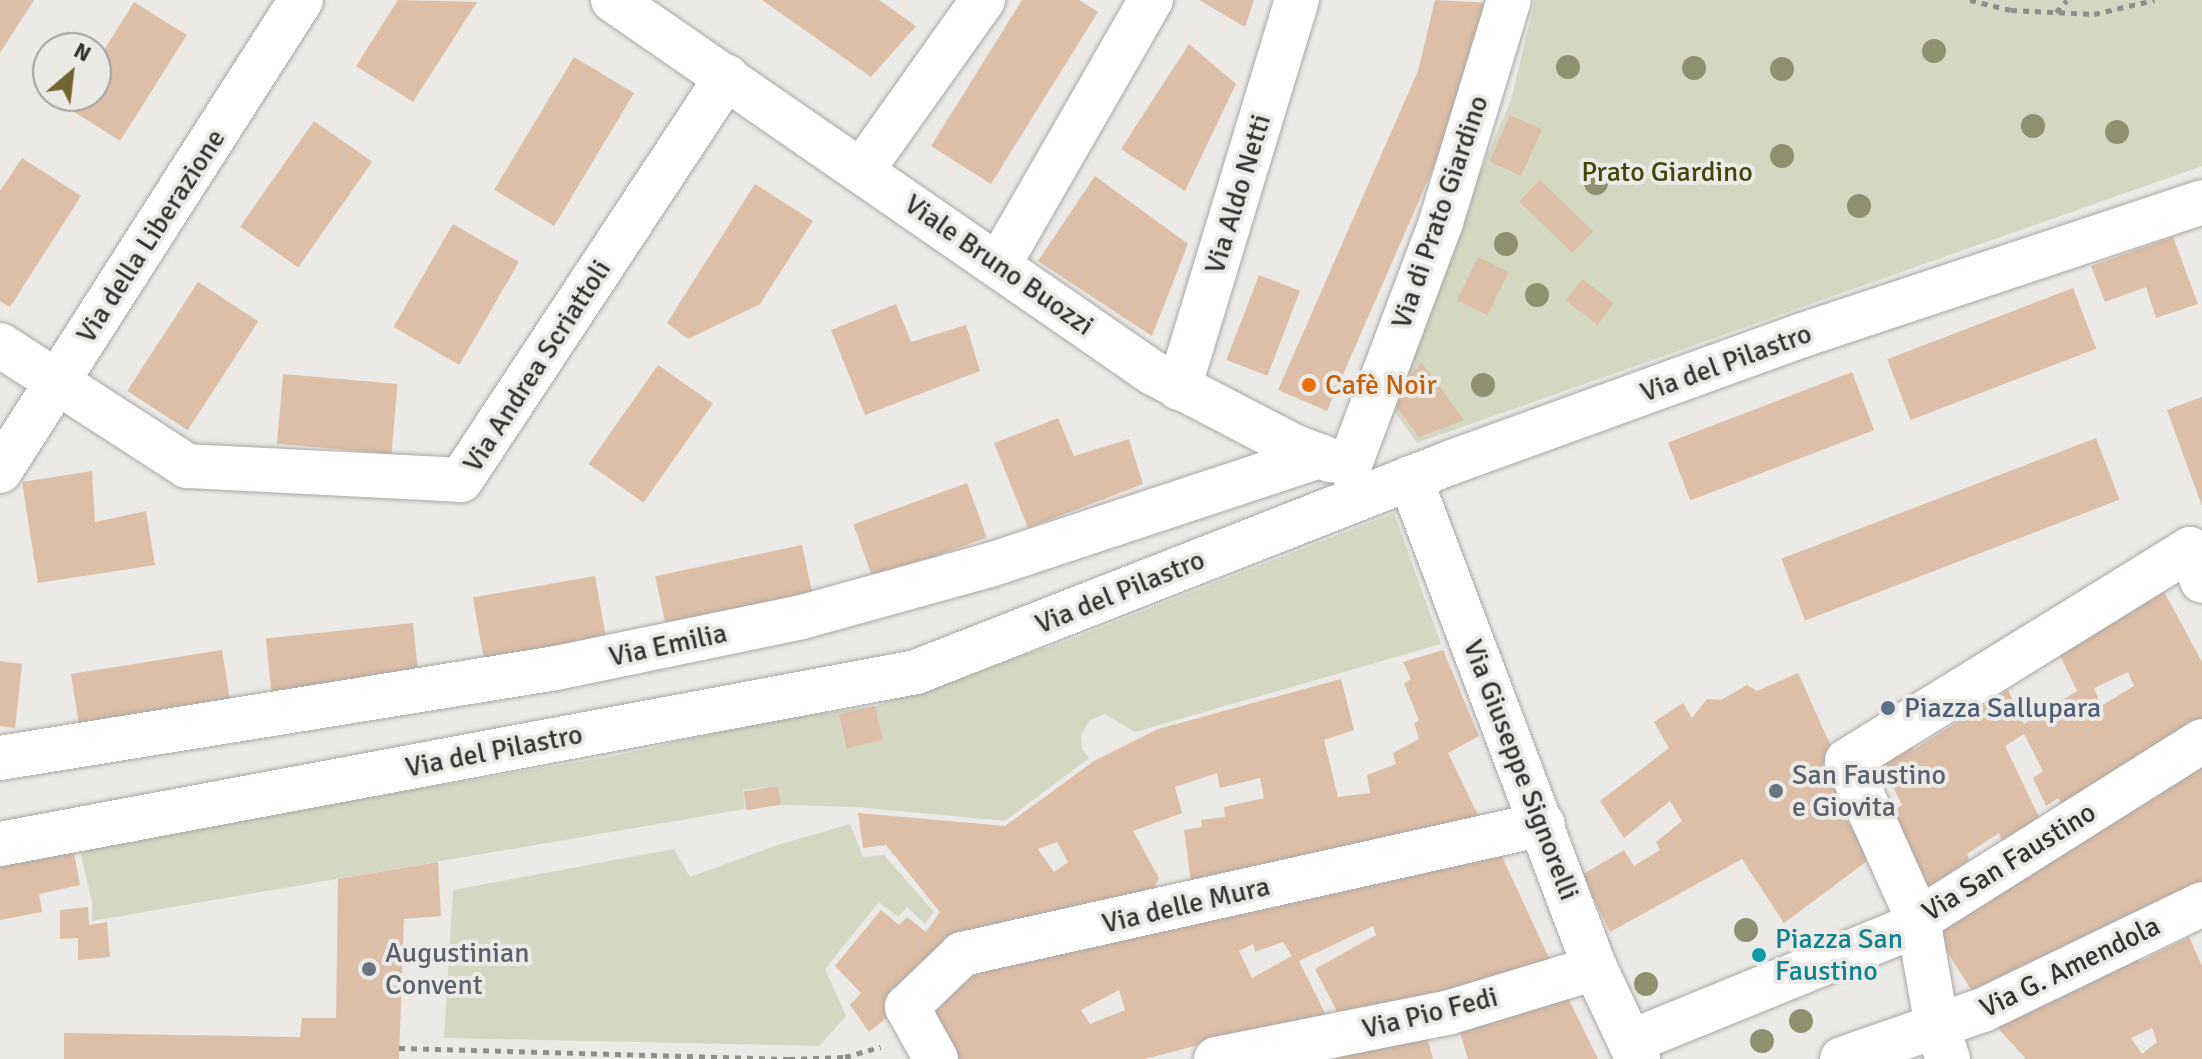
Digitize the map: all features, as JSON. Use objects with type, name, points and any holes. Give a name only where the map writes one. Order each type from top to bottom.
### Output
[{"type":"street","name":"Via della Liberazione","points":[[0,471],[301,0]]},
{"type":"street","name":"Viale Bruno Buozzi","points":[[613,0],[1179,388],[1334,462],[1410,478]]},
{"type":"street","points":[[862,170],[983,0]]},
{"type":"street","points":[[999,264],[1151,0]]},
{"type":"street","name":"Via Aldo Netti","points":[[1179,388],[1297,0]]},
{"type":"street","name":"Via di Prato Giardino","points":[[1334,462],[1441,222],[1509,0]]},
{"type":"street","name":"Via Andrea Scriattoli","points":[[0,345],[187,466],[461,480],[727,77]]},
{"type":"street","name":"Via del Pilastro","points":[[0,844],[916,672],[1410,478],[1803,335],[2202,202]]},
{"type":"street","name":"Via Emilia","points":[[0,758],[556,668],[802,617],[990,565],[1334,462]]},
{"type":"street","name":"Via Giuseppe Signorelli","points":[[1410,478],[1595,968],[1634,1050]]},
{"type":"street","points":[[1942,1043],[1918,919],[1847,761],[2190,549],[2202,581]]},
{"type":"street","name":"Via San Faustino","points":[[1634,1050],[1899,932],[2202,741]]},
{"type":"street","name":"Via delle Mura","points":[[928,1046],[907,1007],[962,954],[1543,824]]},
{"type":"street","name":"Via G. Amendola","points":[[1942,1043],[1983,1010],[2202,904]]},
{"type":"street","name":"Via Pio Fedi","points":[[1216,1059],[1447,1013],[1595,968]]},
{"type":"street","points":[[1842,1059],[1942,1043],[1973,1059]]},
{"type":"path","points":[[1970,0],[2011,10],[2094,14],[2154,0]]},
{"type":"path","points":[[2056,12],[2067,0]]},
{"type":"path","points":[[399,1048],[531,1055],[845,1057],[905,1041],[928,1046]]},
{"type":"green space","name":"Prato Giardino","points":[[1535,0],[2202,0],[2202,166],[1417,443],[1384,397],[1511,100]]},
{"type":"green space","points":[[1394,513],[1441,644],[1135,732],[1105,714],[1090,720],[1081,735],[1082,749],[1089,758],[1005,821],[857,807],[781,805],[778,786],[743,790],[745,809],[92,921],[92,902],[79,846],[614,756],[760,723],[875,706],[1066,641]]},
{"type":"green space","points":[[850,824],[863,857],[884,855],[934,912],[925,924],[907,907],[898,917],[879,902],[825,969],[846,1016],[819,1046],[444,1038],[453,890],[674,849],[690,877],[778,845]]},
{"type":"building","points":[[0,0],[34,0],[0,53]]},
{"type":"building","points":[[398,0],[477,2],[413,102],[356,66]]},
{"type":"building","points":[[762,0],[879,0],[916,26],[871,77]]},
{"type":"building","points":[[1022,0],[1079,0],[1098,12],[991,184],[931,146]]},
{"type":"building","points":[[1199,0],[1254,0],[1245,27]]},
{"type":"building","points":[[1435,0],[1489,3],[1470,84],[1327,411],[1278,390],[1418,71]]},
{"type":"building","points":[[134,2],[187,35],[120,141],[74,112],[112,112],[112,37]]},
{"type":"building","points":[[1189,44],[1236,84],[1185,191],[1121,149]]},
{"type":"building","points":[[574,57],[634,93],[554,226],[494,190]]},
{"type":"building","points":[[1510,115],[1542,129],[1521,176],[1489,162]]},
{"type":"building","points":[[314,121],[372,162],[298,267],[240,227]]},
{"type":"building","points":[[22,158],[81,196],[10,307],[0,301],[0,191]]},
{"type":"building","points":[[1095,176],[1188,244],[1152,336],[1038,261]]},
{"type":"building","points":[[1540,180],[1593,231],[1572,253],[1519,202]]},
{"type":"building","points":[[755,184],[813,221],[760,304],[688,339],[667,323]]},
{"type":"building","points":[[453,224],[519,262],[459,365],[394,327]]},
{"type":"building","points":[[2173,237],[2198,304],[2156,318],[2146,287],[2105,302],[2091,266]]},
{"type":"building","points":[[1478,257],[1509,272],[1488,315],[1457,300]]},
{"type":"building","points":[[1259,275],[1300,291],[1267,376],[1226,360]]},
{"type":"building","points":[[1582,279],[1614,303],[1598,325],[1566,301]]},
{"type":"building","points":[[198,282],[258,321],[188,430],[127,391]]},
{"type":"building","points":[[2073,288],[2096,349],[1911,420],[1887,359]]},
{"type":"building","points":[[896,304],[911,342],[966,325],[980,371],[865,415],[831,330]]},
{"type":"building","points":[[1422,363],[1464,420],[1419,437],[1388,396]]},
{"type":"building","points":[[658,365],[713,403],[643,503],[589,464]]},
{"type":"building","points":[[1852,372],[1874,430],[1690,500],[1668,443]]},
{"type":"building","points":[[283,374],[398,384],[391,454],[277,444]]},
{"type":"building","points":[[2202,397],[2202,506],[2167,410]]},
{"type":"building","points":[[1058,418],[1074,456],[1129,439],[1143,484],[1028,528],[994,443]]},
{"type":"building","points":[[2096,438],[2120,500],[1805,620],[1781,559]]},
{"type":"building","points":[[92,471],[95,522],[146,511],[155,565],[38,583],[22,482]]},
{"type":"building","points":[[967,483],[987,538],[873,579],[853,524]]},
{"type":"building","points":[[802,545],[813,597],[666,628],[655,576]]},
{"type":"building","points":[[595,576],[606,638],[484,660],[473,598]]},
{"type":"building","points":[[2160,584],[2202,662],[2202,721],[2064,806],[2058,798],[2046,806],[2033,778],[2043,771],[2024,734],[2005,746],[2040,819],[2003,842],[1999,833],[1967,854],[1969,860],[1922,892],[1887,815],[1902,805],[1881,763],[1911,744],[1913,750],[2008,690],[2024,724],[2077,691],[2057,649]],"holes":[[[2128,672],[2134,686],[2101,706],[2094,688]]]},
{"type":"building","points":[[413,623],[419,677],[271,692],[266,638]]},
{"type":"building","points":[[222,650],[231,705],[80,729],[71,674]]},
{"type":"building","points":[[1443,650],[1479,736],[1448,753],[1481,821],[1192,890],[1184,830],[1202,827],[1201,820],[1225,817],[1224,807],[1264,798],[1260,778],[1220,788],[1217,773],[1175,787],[1182,813],[1133,831],[1159,878],[1151,896],[966,938],[890,1015],[869,1032],[850,1005],[861,993],[835,966],[881,910],[899,925],[907,917],[926,932],[940,912],[886,845],[863,848],[858,813],[1005,826],[1094,761],[1158,729],[1341,679],[1354,730],[1324,740],[1338,797],[1370,793],[1367,775],[1396,764],[1393,753],[1419,739],[1414,723],[1419,720],[1404,684],[1411,679],[1403,662]],"holes":[[[1057,842],[1068,862],[1054,872],[1038,849]]]},
{"type":"building","points":[[0,661],[22,664],[15,728],[0,726]]},
{"type":"building","name":"San Faustino e Giovita","points":[[1798,673],[1835,755],[1823,764],[1833,781],[1860,802],[1844,815],[1870,859],[1784,923],[1742,859],[1610,932],[1582,875],[1624,850],[1634,866],[1660,850],[1656,842],[1682,821],[1670,801],[1624,838],[1600,801],[1669,748],[1654,722],[1683,703],[1692,718],[1707,699],[1721,700],[1747,685],[1757,691]]},
{"type":"building","points":[[875,706],[883,740],[847,748],[839,714]]},
{"type":"building","points":[[2202,767],[2202,884],[1975,996],[1936,934]]},
{"type":"building","points":[[778,786],[781,805],[746,810],[743,791]]},
{"type":"building","points":[[1497,846],[1552,964],[1342,1021],[1315,969],[1376,935],[1373,926],[1299,961],[1329,1021],[1233,1036],[1145,1059],[949,1059],[917,1005],[967,978],[1025,957]],"holes":[[[1283,942],[1292,956],[1252,978],[1239,951],[1253,944],[1255,952]],[[1119,990],[1125,1010],[1090,1024],[1081,1010]]]},
{"type":"building","points":[[73,847],[80,885],[39,894],[42,912],[0,920],[0,861]]},
{"type":"building","name":"Augustinian Convent","points":[[438,862],[441,916],[404,919],[399,1059],[64,1059],[64,1033],[300,1037],[302,1018],[336,1018],[338,879]]},
{"type":"building","points":[[88,907],[89,925],[107,922],[110,957],[78,960],[78,938],[60,939],[60,910]]},
{"type":"building","points":[[2189,937],[2202,966],[2202,1059],[2026,1059],[1995,1025],[2132,947],[2139,962]],"holes":[[[2152,1028],[2157,1042],[2142,1054],[2131,1038]]]},
{"type":"building","points":[[1564,990],[1598,1059],[1468,1059],[1459,1030]]},
{"type":"building","points":[[1427,1036],[1433,1059],[1333,1059],[1349,1055],[1349,1048]]},
{"type":"place","name":"Cafè Noir","points":[[1309,385]]},
{"type":"place","name":"Piazza Sallupara","points":[[1888,708]]},
{"type":"place","name":"San Faustino e Giovita","points":[[1776,791]]},
{"type":"place","name":"Piazza San Faustino","points":[[1759,955]]},
{"type":"place","name":"Augustinian Convent","points":[[369,969]]}]
